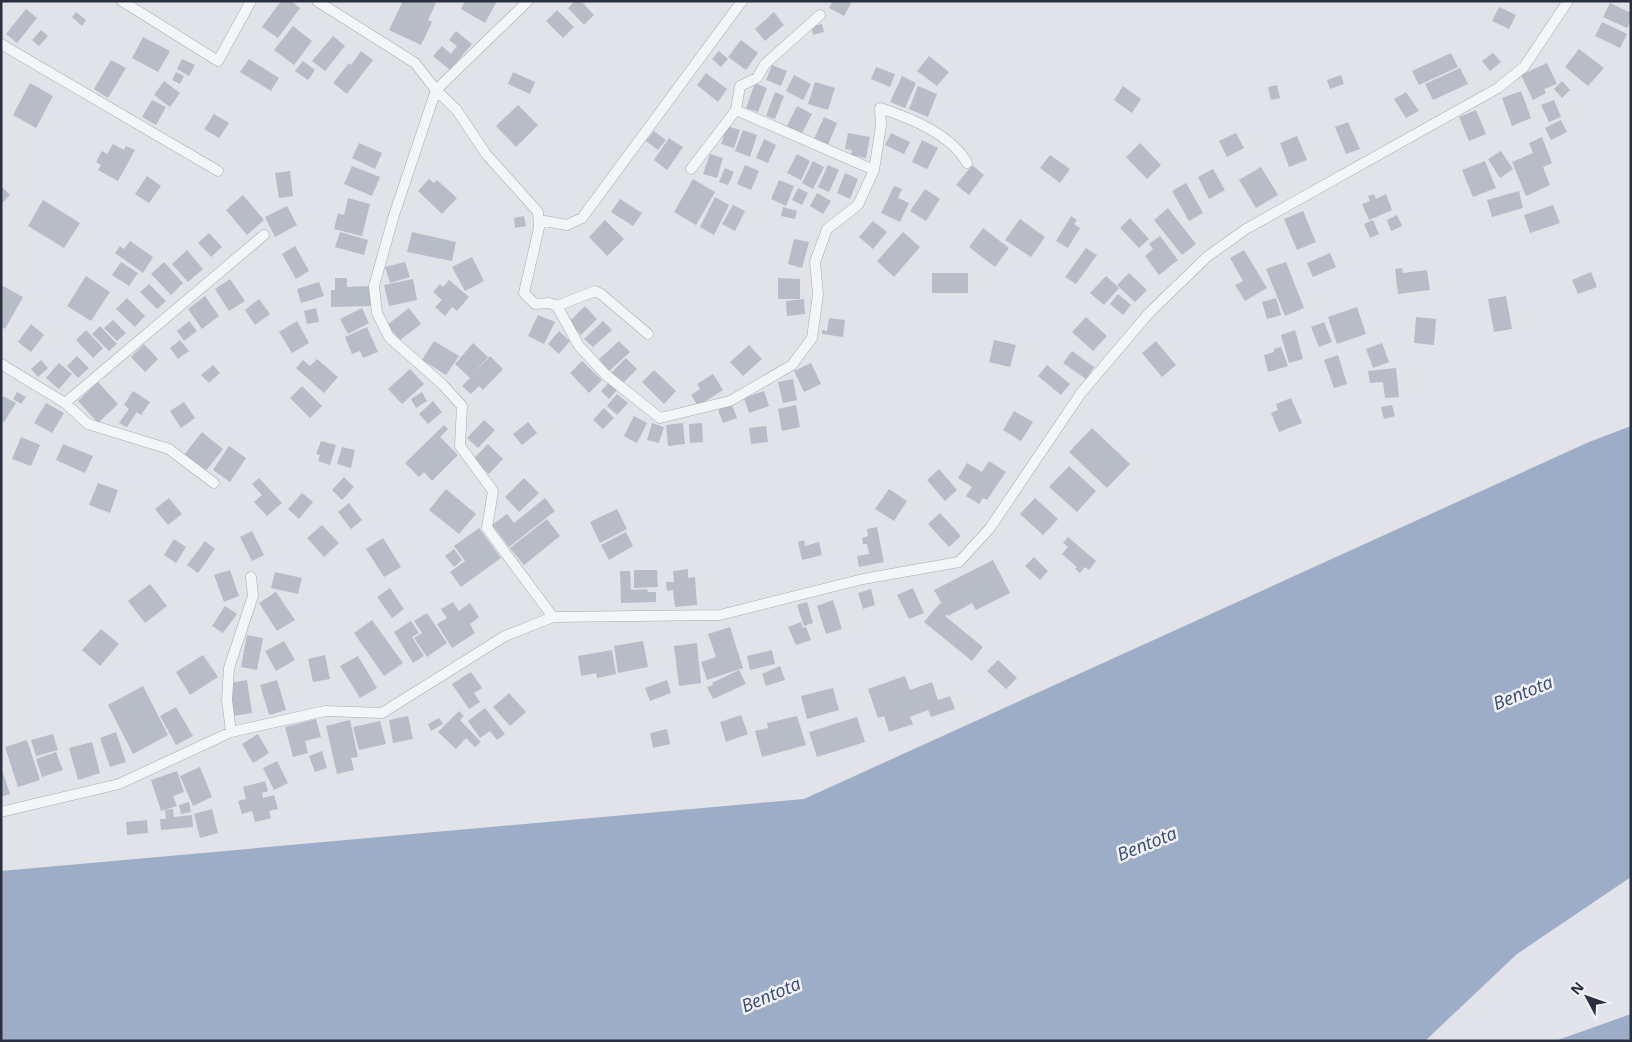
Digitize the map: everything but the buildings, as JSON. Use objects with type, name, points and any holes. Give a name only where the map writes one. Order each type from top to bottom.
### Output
[{"type":"street","points":[[122,1],[218,61],[251,1]]},
{"type":"street","points":[[317,1],[415,63],[436,90],[456,109],[486,154],[538,212],[539,228],[524,293],[535,304],[549,303],[557,306],[579,346],[606,375],[660,418],[730,401],[792,365],[812,338],[818,294],[815,262],[827,229],[858,206],[874,170],[881,126],[880,108],[903,115],[926,126],[961,151],[967,162]]},
{"type":"street","points":[[528,1],[436,90],[394,215],[374,286],[377,313],[389,337],[443,385],[462,406],[460,446],[493,491],[487,528],[553,617]]},
{"type":"street","points":[[538,220],[567,225],[582,218],[742,1]]},
{"type":"street","points":[[1,812],[118,784],[231,732],[325,711],[382,713],[505,636],[553,617],[720,615],[863,579],[959,562],[990,528],[1081,393],[1149,313],[1208,256],[1246,229],[1498,88],[1524,67],[1568,1]]},
{"type":"street","points":[[691,169],[736,110],[740,86],[757,78],[766,64],[820,15]]},
{"type":"street","points":[[1,44],[218,171]]},
{"type":"street","points":[[736,110],[874,170]]},
{"type":"street","points":[[65,402],[264,235]]},
{"type":"street","points":[[557,306],[595,291],[648,334]]},
{"type":"street","points":[[1,364],[65,402],[88,424],[169,450],[214,482]]},
{"type":"street","points":[[231,732],[227,700],[229,668],[254,596],[251,577]]},
{"type":"water","name":"Bentota","points":[[1631,426],[1631,877],[1517,954],[1425,1041],[1,1041],[1,871],[804,799],[1589,442]]},
{"type":"water","points":[[1631,1014],[1631,1041],[1555,1041]]}]
